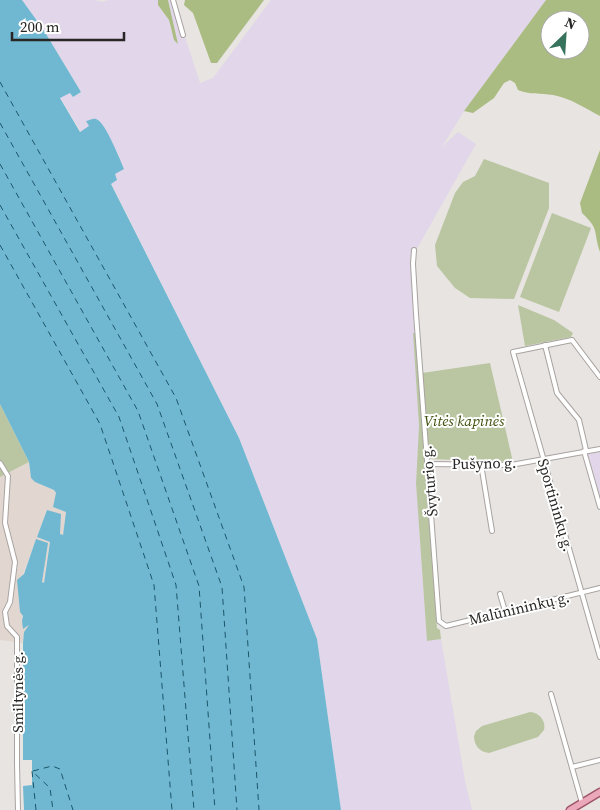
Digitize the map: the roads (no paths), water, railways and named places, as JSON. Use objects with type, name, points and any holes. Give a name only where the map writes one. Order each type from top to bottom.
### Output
[{"type":"main road","points":[[570,810],[598,794]]},
{"type":"street","points":[[173,0],[183,35]]},
{"type":"street","name":"Švyturio g.","points":[[414,250],[412,264],[439,621]]},
{"type":"street","points":[[600,377],[572,340],[545,346],[557,393],[579,420],[600,507]]},
{"type":"street","name":"Sportininkų g.","points":[[545,346],[513,352],[600,657]]},
{"type":"street","name":"Pušyno g.","points":[[427,464],[514,464],[600,448]]},
{"type":"street","name":"Smiltynės g.","points":[[0,463],[8,476],[5,523],[15,562],[10,602],[5,612],[7,626],[17,638],[18,810]]},
{"type":"street","points":[[481,464],[492,531]]},
{"type":"street","name":"Malūnininkų g.","points":[[439,621],[446,626],[600,588]]},
{"type":"street","points":[[500,594],[505,611]]},
{"type":"street","points":[[550,694],[582,802]]},
{"type":"street","points":[[572,767],[600,760]]},
{"type":"water","points":[[0,0],[22,0],[43,29],[81,92],[73,97],[70,93],[60,98],[80,132],[89,126],[86,121],[95,119],[101,123],[109,135],[124,169],[115,174],[117,180],[111,184],[239,438],[317,639],[341,810],[24,810],[23,786],[32,785],[32,760],[23,760],[23,643],[24,632],[29,625],[23,629],[23,616],[20,612],[17,580],[24,574],[36,539],[48,543],[42,582],[44,583],[50,542],[37,537],[47,510],[61,514],[60,534],[63,535],[66,512],[53,507],[56,493],[54,490],[35,482],[31,478],[29,462],[0,404]]},
{"type":"park label","name":"Vitės kapinės","points":[[464,420]]}]
